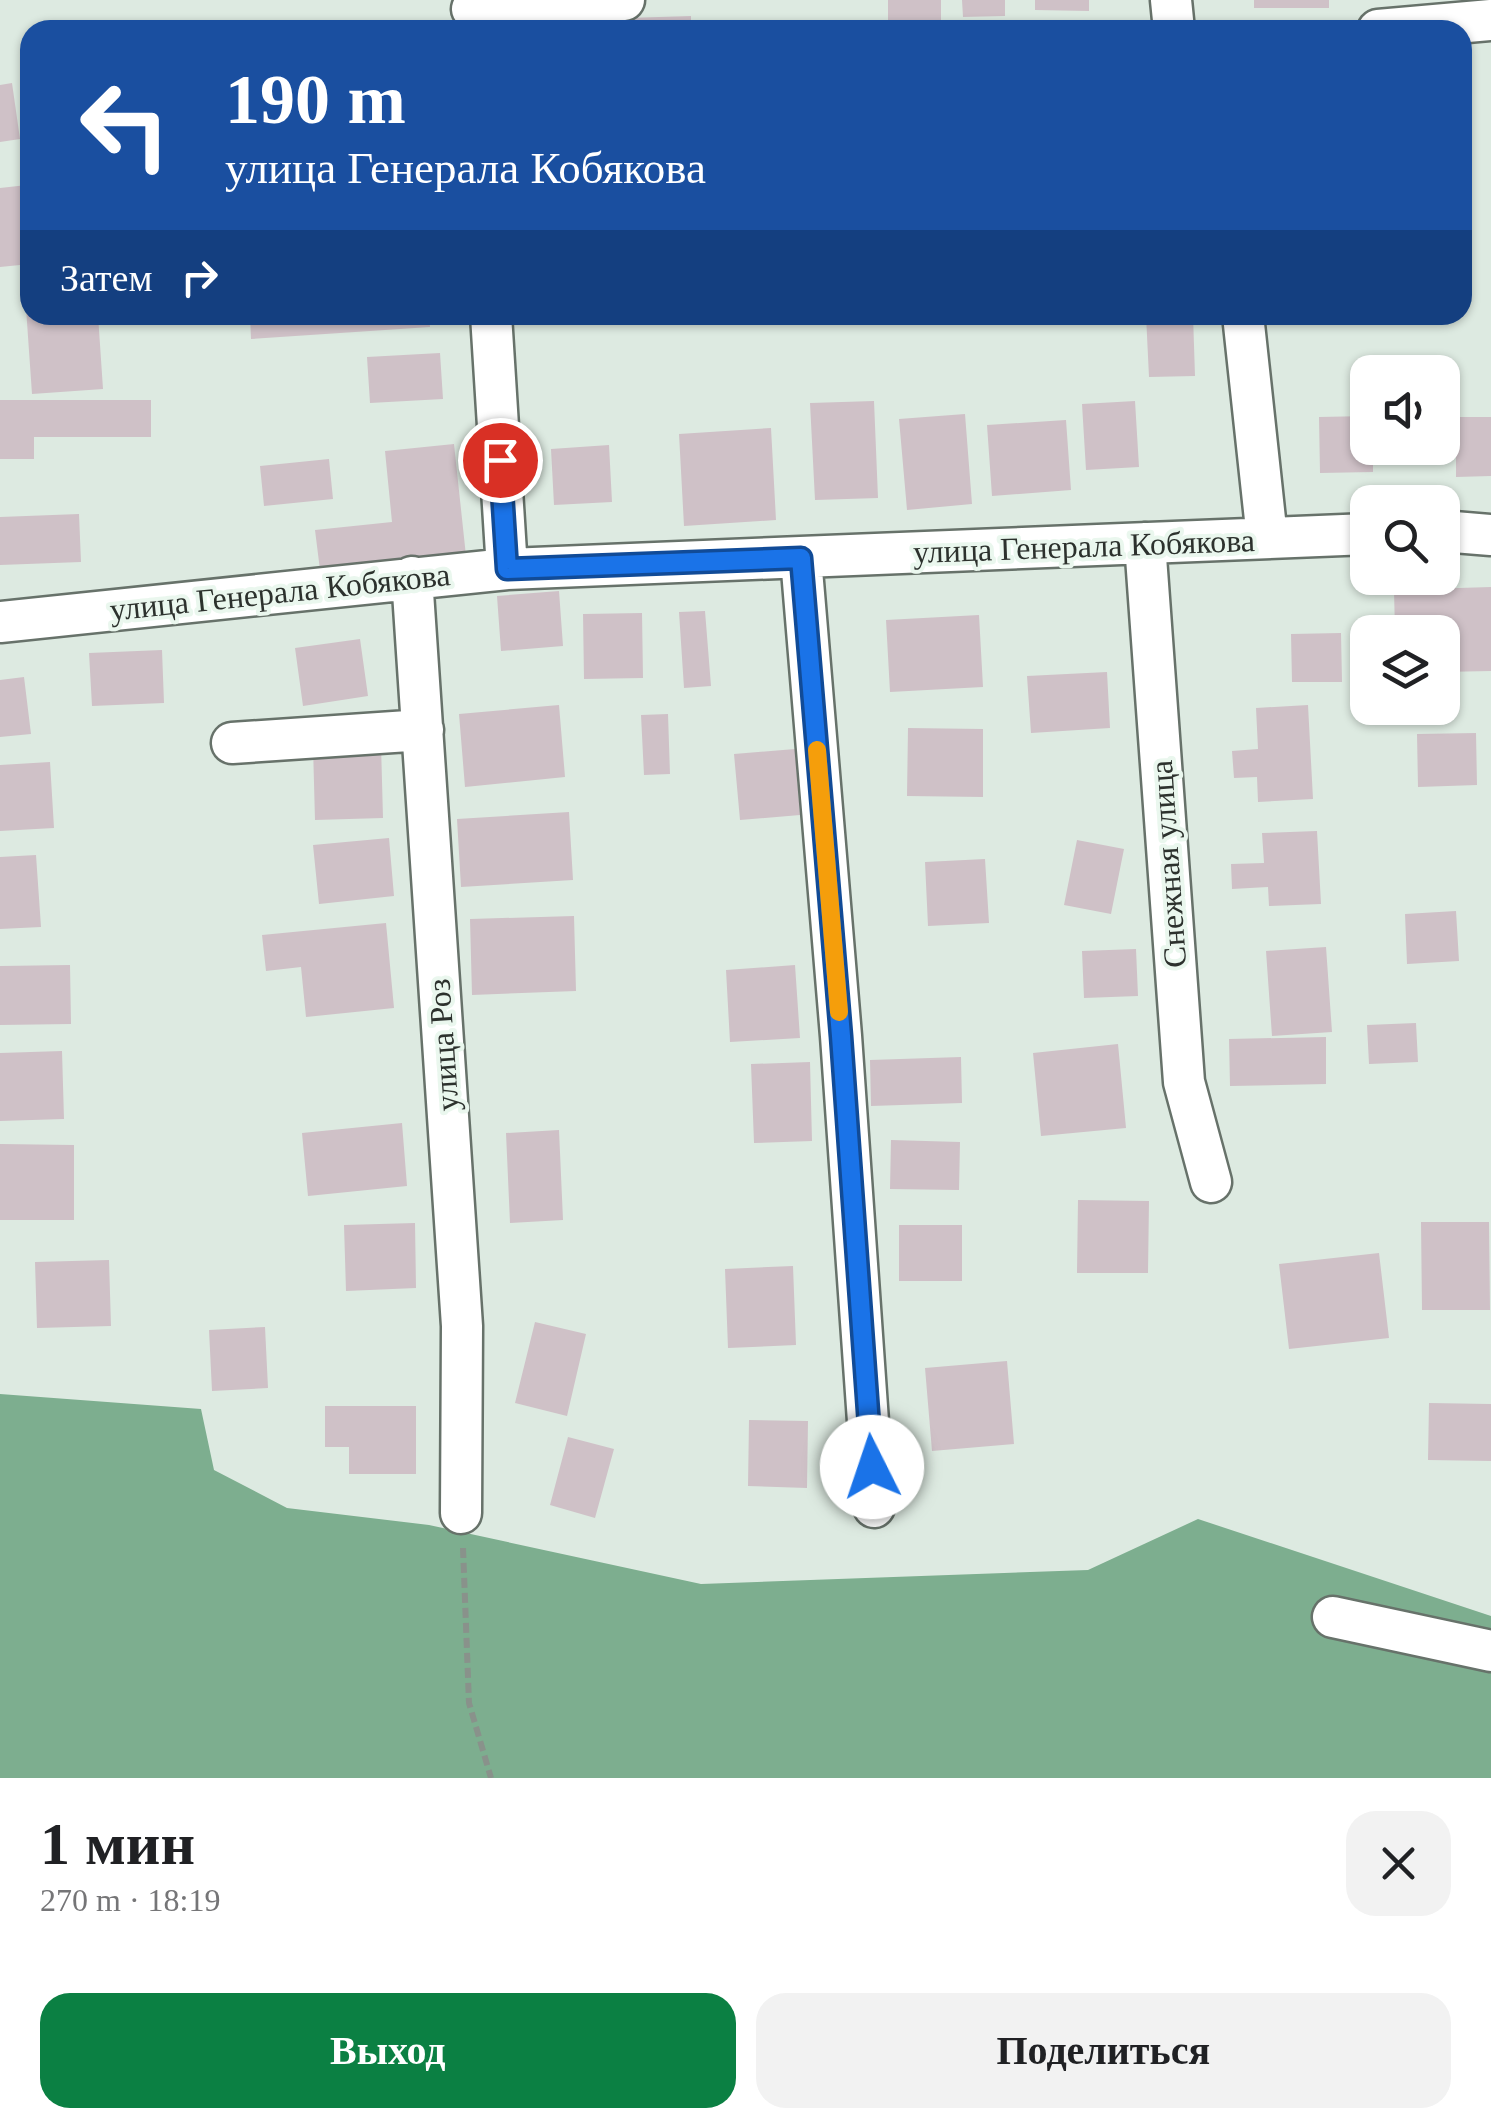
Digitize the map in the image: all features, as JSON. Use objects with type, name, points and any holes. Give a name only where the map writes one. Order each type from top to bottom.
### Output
[{"type":"street","points":[[472,13],[624,0]]},
{"type":"street","points":[[492,325],[507,569]]},
{"type":"street","points":[[1244,325],[1267,538]]},
{"type":"street","points":[[1460,533],[1491,536]]},
{"type":"street","name":"улица Генерала Кобякова","points":[[0,622],[507,569],[1350,535]]},
{"type":"street","name":"Снежная улица","points":[[1145,543],[1184,1082],[1211,1182]]},
{"type":"street","points":[[801,558],[841,1036],[874,1506]]},
{"type":"street","name":"улица Роз","points":[[412,576],[462,1326],[461,1513]]},
{"type":"street","points":[[232,743],[422,730]]},
{"type":"street","points":[[1333,1617],[1491,1651]]},
{"type":"path","points":[[461,1513],[469,1703],[491,1778]]},
{"type":"green space","points":[[0,1394],[201,1409],[214,1470],[287,1508],[429,1525],[701,1584],[1088,1570],[1198,1519],[1491,1616],[1491,1778],[0,1778]]},
{"type":"building","points":[[888,0],[941,0],[941,20],[888,20]]},
{"type":"building","points":[[962,0],[1005,0],[1005,16],[963,17]]},
{"type":"building","points":[[1035,0],[1089,0],[1089,11],[1035,10]]},
{"type":"building","points":[[1254,0],[1329,0],[1329,8],[1254,8]]},
{"type":"building","points":[[691,16],[691,20],[627,20]]},
{"type":"building","points":[[12,83],[20,139],[0,142],[0,85]]},
{"type":"building","points":[[20,186],[20,265],[0,267],[0,188]]},
{"type":"building","points":[[27,325],[99,325],[103,389],[32,394]]},
{"type":"building","points":[[250,325],[430,327],[251,339]]},
{"type":"building","points":[[1146,325],[1193,325],[1195,376],[1149,377]]},
{"type":"building","points":[[440,353],[443,399],[370,403],[367,357]]},
{"type":"building","points":[[0,400],[151,400],[151,437],[34,437],[34,459],[0,459]]},
{"type":"building","points":[[874,401],[878,498],[815,500],[810,403]]},
{"type":"building","points":[[1135,401],[1139,467],[1086,470],[1082,404]]},
{"type":"building","points":[[965,414],[972,504],[907,510],[899,419]]},
{"type":"building","points":[[1350,416],[1350,465],[1373,465],[1373,472],[1320,473],[1319,417]]},
{"type":"building","points":[[1460,417],[1491,417],[1491,476],[1456,477],[1456,465],[1460,465]]},
{"type":"building","points":[[1066,420],[1071,490],[992,496],[987,425]]},
{"type":"building","points":[[771,428],[776,520],[684,526],[679,434]]},
{"type":"building","points":[[454,444],[466,556],[320,570],[315,530],[392,522],[385,451]]},
{"type":"building","points":[[609,445],[612,502],[554,505],[551,449]]},
{"type":"building","points":[[329,459],[333,499],[264,506],[260,466]]},
{"type":"building","points":[[79,514],[81,562],[0,565],[0,517]]},
{"type":"building","points":[[1491,587],[1491,671],[1460,672],[1460,615],[1395,615],[1394,595],[1460,595],[1460,588]]},
{"type":"building","points":[[559,591],[563,646],[501,651],[497,596]]},
{"type":"building","points":[[705,611],[711,686],[684,688],[679,612]]},
{"type":"building","points":[[642,613],[643,678],[584,679],[583,614]]},
{"type":"building","points":[[979,615],[983,687],[890,692],[886,620]]},
{"type":"building","points":[[1341,633],[1342,682],[1292,682],[1291,634]]},
{"type":"building","points":[[360,639],[368,696],[303,706],[295,648]]},
{"type":"building","points":[[162,650],[164,703],[92,706],[89,653]]},
{"type":"building","points":[[1107,672],[1110,728],[1031,733],[1027,676]]},
{"type":"building","points":[[24,677],[31,734],[0,737],[0,680]]},
{"type":"building","points":[[559,705],[565,777],[465,787],[459,714]]},
{"type":"building","points":[[1308,705],[1313,799],[1258,802],[1257,777],[1234,778],[1232,751],[1258,749],[1256,708]]},
{"type":"building","points":[[668,714],[670,774],[644,775],[641,715]]},
{"type":"building","points":[[908,728],[983,729],[983,797],[907,796]]},
{"type":"building","points":[[1476,733],[1477,785],[1418,787],[1417,734]]},
{"type":"building","points":[[381,744],[383,818],[315,820],[313,746]]},
{"type":"building","points":[[795,749],[800,815],[740,820],[734,754]]},
{"type":"building","points":[[50,762],[54,828],[0,831],[0,765]]},
{"type":"building","points":[[569,812],[573,880],[461,887],[457,819]]},
{"type":"building","points":[[1317,831],[1321,904],[1269,906],[1268,887],[1232,889],[1231,864],[1264,863],[1262,833]]},
{"type":"building","points":[[389,838],[394,896],[319,904],[313,845]]},
{"type":"building","points":[[1077,840],[1124,849],[1111,914],[1064,905]]},
{"type":"building","points":[[36,855],[41,927],[0,929],[0,857]]},
{"type":"building","points":[[985,859],[989,923],[928,926],[925,862]]},
{"type":"building","points":[[1456,911],[1459,961],[1407,964],[1405,914]]},
{"type":"building","points":[[574,916],[576,991],[472,995],[470,919]]},
{"type":"building","points":[[386,923],[394,1008],[306,1017],[301,967],[266,971],[262,935]]},
{"type":"building","points":[[1326,947],[1332,1032],[1272,1036],[1266,951]]},
{"type":"building","points":[[1136,949],[1138,996],[1084,998],[1082,951]]},
{"type":"building","points":[[70,965],[71,1024],[0,1025],[0,966]]},
{"type":"building","points":[[795,965],[800,1038],[730,1042],[726,970]]},
{"type":"building","points":[[1416,1023],[1418,1062],[1369,1064],[1367,1025]]},
{"type":"building","points":[[1326,1037],[1326,1084],[1230,1086],[1229,1039]]},
{"type":"building","points":[[1118,1044],[1126,1128],[1041,1136],[1033,1053]]},
{"type":"building","points":[[62,1051],[64,1119],[0,1121],[0,1053]]},
{"type":"building","points":[[961,1057],[962,1103],[871,1106],[870,1060]]},
{"type":"building","points":[[810,1062],[812,1141],[754,1143],[751,1064]]},
{"type":"building","points":[[402,1123],[407,1186],[308,1196],[302,1133]]},
{"type":"building","points":[[559,1130],[563,1220],[510,1223],[506,1133]]},
{"type":"building","points":[[891,1140],[960,1142],[959,1190],[890,1189]]},
{"type":"building","points":[[0,1144],[74,1145],[74,1220],[0,1220]]},
{"type":"building","points":[[1078,1200],[1149,1201],[1148,1273],[1077,1273]]},
{"type":"building","points":[[1421,1222],[1489,1222],[1490,1310],[1422,1310]]},
{"type":"building","points":[[415,1223],[416,1288],[346,1291],[344,1225]]},
{"type":"building","points":[[899,1225],[962,1225],[962,1281],[899,1281]]},
{"type":"building","points":[[1379,1253],[1389,1338],[1289,1349],[1279,1264]]},
{"type":"building","points":[[109,1260],[111,1326],[37,1328],[35,1262]]},
{"type":"building","points":[[793,1266],[796,1345],[728,1348],[725,1269]]},
{"type":"building","points":[[535,1322],[586,1334],[567,1416],[515,1403]]},
{"type":"building","points":[[265,1327],[268,1388],[212,1391],[209,1330]]},
{"type":"building","points":[[1007,1361],[1014,1444],[932,1451],[925,1368]]},
{"type":"building","points":[[1429,1403],[1491,1404],[1491,1461],[1428,1460]]},
{"type":"building","points":[[325,1406],[416,1406],[416,1474],[349,1474],[349,1447],[325,1447]]},
{"type":"building","points":[[749,1420],[808,1421],[807,1488],[748,1486]]},
{"type":"building","points":[[568,1437],[614,1449],[595,1518],[550,1505]]},
{"type":"slow traffic","points":[[817,750],[839,1012]]},
{"type":"route","points":[[500,460],[507,569],[801,558],[872,1467]]}]
